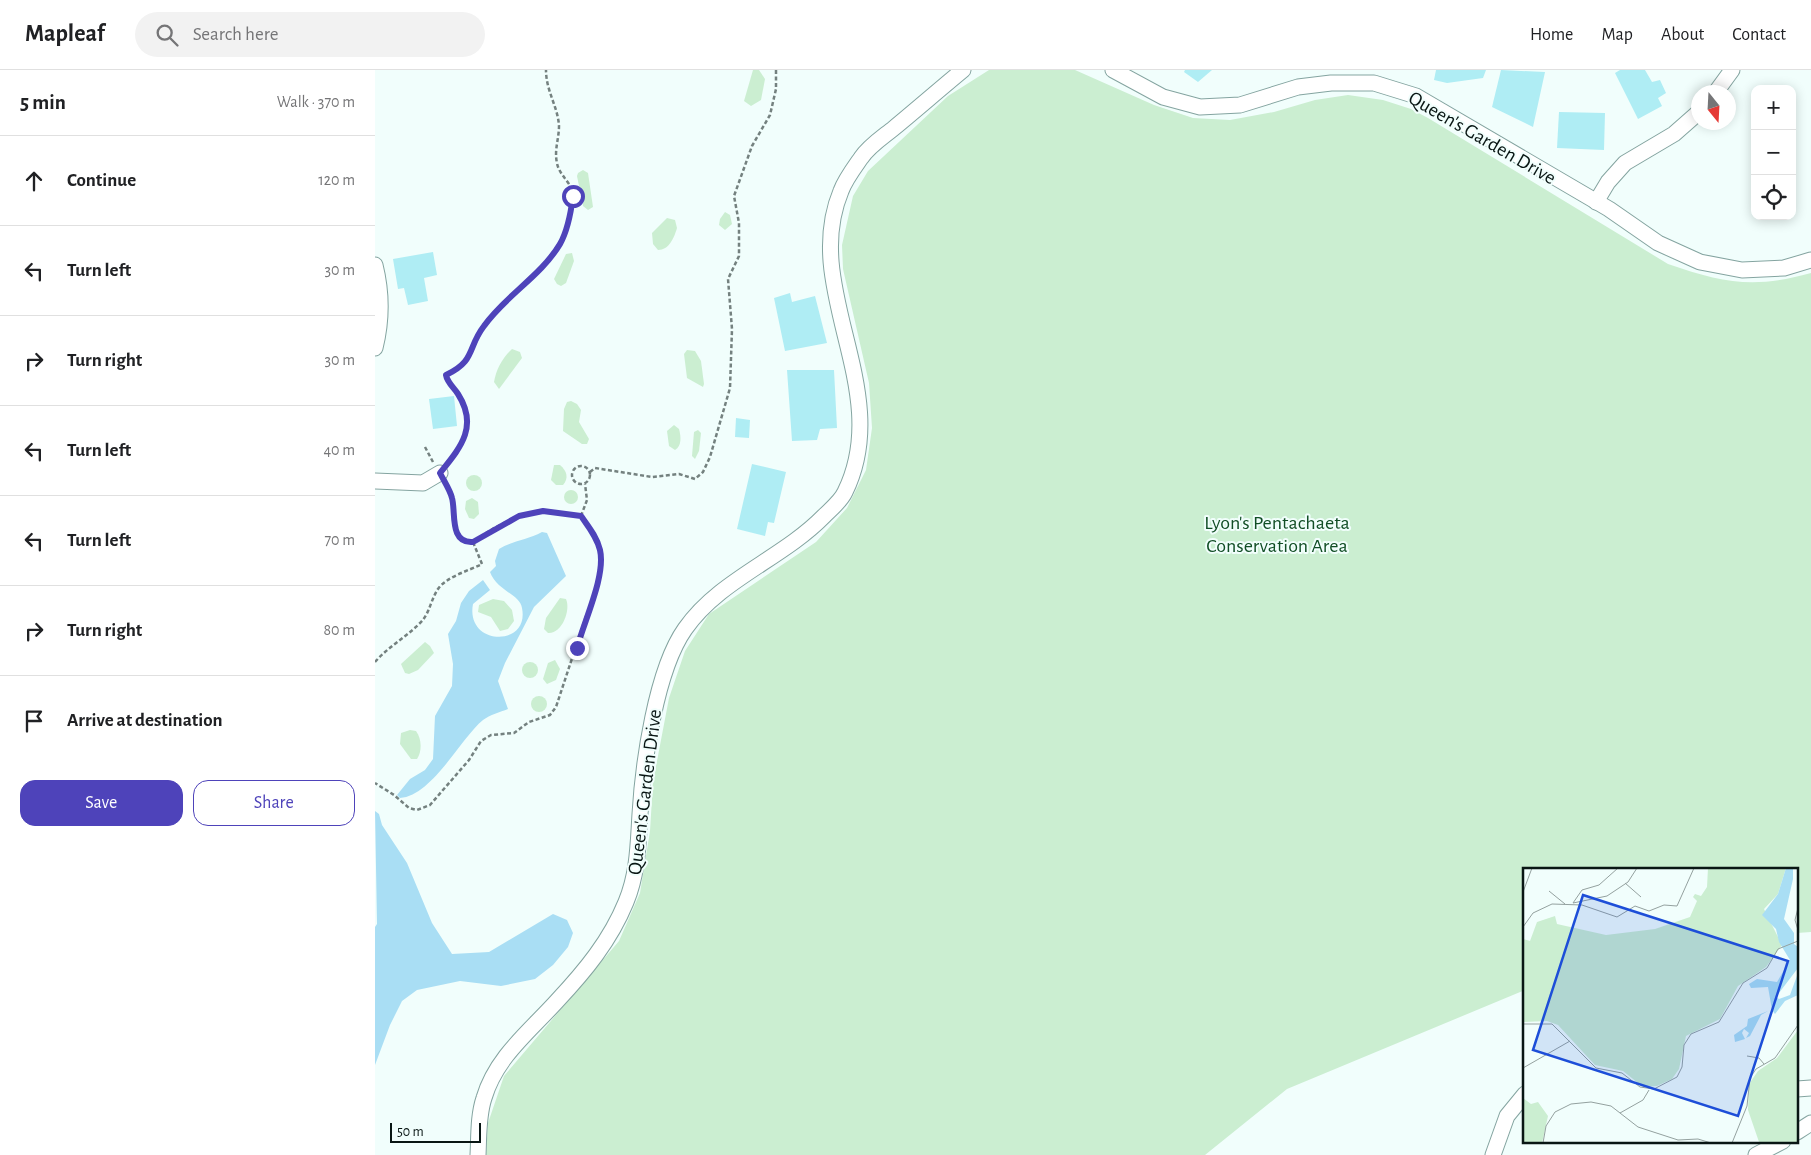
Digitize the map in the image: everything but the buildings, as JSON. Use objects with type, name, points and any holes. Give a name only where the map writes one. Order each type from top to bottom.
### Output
[{"type":"street","name":"Queen's Garden Drive","points":[[478,1155],[479,1121],[484,1096],[497,1069],[519,1039],[555,1003],[597,955],[616,926],[633,883],[639,856],[639,814],[646,763],[658,694],[668,659],[686,627],[719,593],[807,533],[844,496],[859,457],[861,409],[830,266],[831,229],[841,191],[863,154],[963,70]]},
{"type":"street","name":"Queen's Garden Drive","points":[[1113,70],[1163,97],[1200,107],[1240,105],[1298,87],[1331,83],[1374,83],[1416,96],[1596,202],[1658,243],[1700,262],[1742,270],[1784,268],[1811,260]]},
{"type":"street","points":[[1721,85],[1732,70]]},
{"type":"street","points":[[1596,202],[1608,182],[1625,163],[1674,134],[1691,119]]},
{"type":"street","points":[[375,265],[381,316],[375,348]]},
{"type":"street","points":[[375,481],[423,484],[440,473]]},
{"type":"street","points":[[1493,1155],[1507,1116],[1523,1096]]},
{"type":"street","points":[[1799,1131],[1811,1123]]},
{"type":"street","points":[[1756,1155],[1781,1142]]},
{"type":"path","points":[[440,473],[462,446],[467,430],[466,414],[459,395],[446,375],[459,369],[467,361],[484,325],[541,268],[559,245],[571,211],[572,190],[557,165],[555,152],[559,125],[546,85],[546,70]]},
{"type":"path","points":[[590,472],[581,466],[574,470],[572,476],[574,481],[579,484],[585,484],[589,480],[590,472],[595,468],[653,477],[679,474],[695,479],[703,472],[719,430],[730,388],[732,329],[728,278],[739,248],[739,223],[734,196],[752,146],[770,115],[776,89],[776,70]]},
{"type":"path","points":[[375,783],[394,795],[409,808],[417,810],[430,805],[469,760],[481,741],[491,735],[514,733],[529,722],[547,717],[553,711],[595,596],[600,564],[600,551],[596,537],[581,516],[543,511],[519,516],[473,542],[463,541],[458,536],[454,525],[453,498],[425,447]]},
{"type":"path","points":[[581,516],[587,500],[585,484]]},
{"type":"path","points":[[375,662],[383,653],[421,623],[428,613],[437,589],[445,582],[481,564],[473,542]]},
{"type":"green space","points":[[753,70],[759,70],[765,79],[761,100],[751,106],[744,101]]},
{"type":"green space","name":"Lyon's Pentachaeta Conservation Area","points":[[989,70],[1075,70],[1154,105],[1193,118],[1230,120],[1274,112],[1315,100],[1348,95],[1383,100],[1411,109],[1428,118],[1668,264],[1706,276],[1739,282],[1772,281],[1811,273],[1811,932],[1799,933],[1799,868],[1523,868],[1523,991],[1287,1089],[1205,1155],[486,1155],[488,1123],[504,1076],[619,941],[640,893],[650,831],[653,782],[669,698],[685,651],[709,614],[816,542],[847,508],[866,470],[872,428],[869,383],[843,269],[842,245],[853,196],[868,171],[948,96]]},
{"type":"green space","points":[[583,170],[588,173],[593,207],[588,210],[583,206],[577,176]]},
{"type":"green space","points":[[725,212],[730,215],[732,224],[725,230],[719,225],[720,219]]},
{"type":"green space","points":[[667,218],[675,220],[677,228],[668,246],[658,250],[653,244],[652,233]]},
{"type":"green space","points":[[572,253],[574,261],[566,283],[561,286],[554,279],[566,254]]},
{"type":"green space","points":[[512,349],[520,352],[522,358],[499,389],[494,382],[496,372]]},
{"type":"green space","points":[[687,350],[695,351],[701,361],[703,387],[687,378],[684,354]]},
{"type":"green space","points":[[571,401],[577,404],[581,410],[579,422],[589,439],[587,444],[582,444],[563,431],[564,409],[567,402]]},
{"type":"green space","points":[[674,425],[679,429],[680,438],[679,446],[675,450],[669,446],[667,431]]},
{"type":"green space","points":[[698,430],[701,433],[699,451],[695,459],[692,456],[694,432]]},
{"type":"green space","points":[[554,465],[560,465],[566,472],[567,477],[563,485],[556,485],[551,480]]},
{"type":"green space","points":[[471,475],[477,475],[482,480],[480,489],[471,491],[466,486],[466,480]]},
{"type":"green space","points":[[571,490],[576,492],[578,497],[576,502],[571,504],[566,502],[564,497],[566,492]]},
{"type":"green space","points":[[472,498],[478,502],[479,514],[474,519],[469,518],[465,509],[466,501]]},
{"type":"green space","points":[[560,598],[566,599],[566,615],[557,630],[548,633],[544,629],[546,618]]},
{"type":"green space","points":[[493,599],[504,601],[512,610],[514,621],[508,629],[500,631],[491,617],[478,612],[479,605]]},
{"type":"green space","points":[[425,642],[434,653],[418,670],[409,674],[405,673],[401,664]]},
{"type":"green space","points":[[555,660],[560,669],[556,680],[547,684],[543,679],[548,663]]},
{"type":"green space","points":[[527,662],[533,662],[538,667],[536,676],[527,678],[522,673],[522,667]]},
{"type":"green space","points":[[536,696],[542,696],[547,701],[545,710],[536,712],[531,707],[531,701]]},
{"type":"green space","points":[[410,730],[416,731],[420,742],[417,759],[411,759],[400,744],[401,733]]},
{"type":"water","points":[[542,532],[547,533],[566,576],[534,607],[505,663],[498,681],[508,709],[483,720],[423,788],[412,795],[400,798],[397,795],[410,779],[425,770],[433,759],[435,716],[452,686],[453,664],[448,634],[456,621],[461,603],[469,591],[483,580],[490,590],[473,604],[473,618],[478,628],[487,634],[497,637],[508,635],[517,630],[522,621],[520,603],[498,584],[490,572],[496,566],[495,561],[499,549]]},
{"type":"water","points":[[375,811],[379,814],[382,825],[407,863],[432,923],[452,954],[489,952],[553,914],[567,920],[573,933],[568,947],[553,965],[535,979],[501,986],[460,981],[417,990],[402,1001],[390,1025],[375,1065],[375,927],[377,924]]},
{"type":"route","points":[[573,196],[571,211],[559,245],[541,268],[484,325],[479,332],[471,354],[463,366],[445,377],[459,395],[466,414],[467,430],[462,446],[440,473],[453,498],[454,525],[458,536],[468,543],[519,516],[543,511],[581,516],[596,537],[600,551],[600,564],[595,596],[586,616],[577,648]]}]
